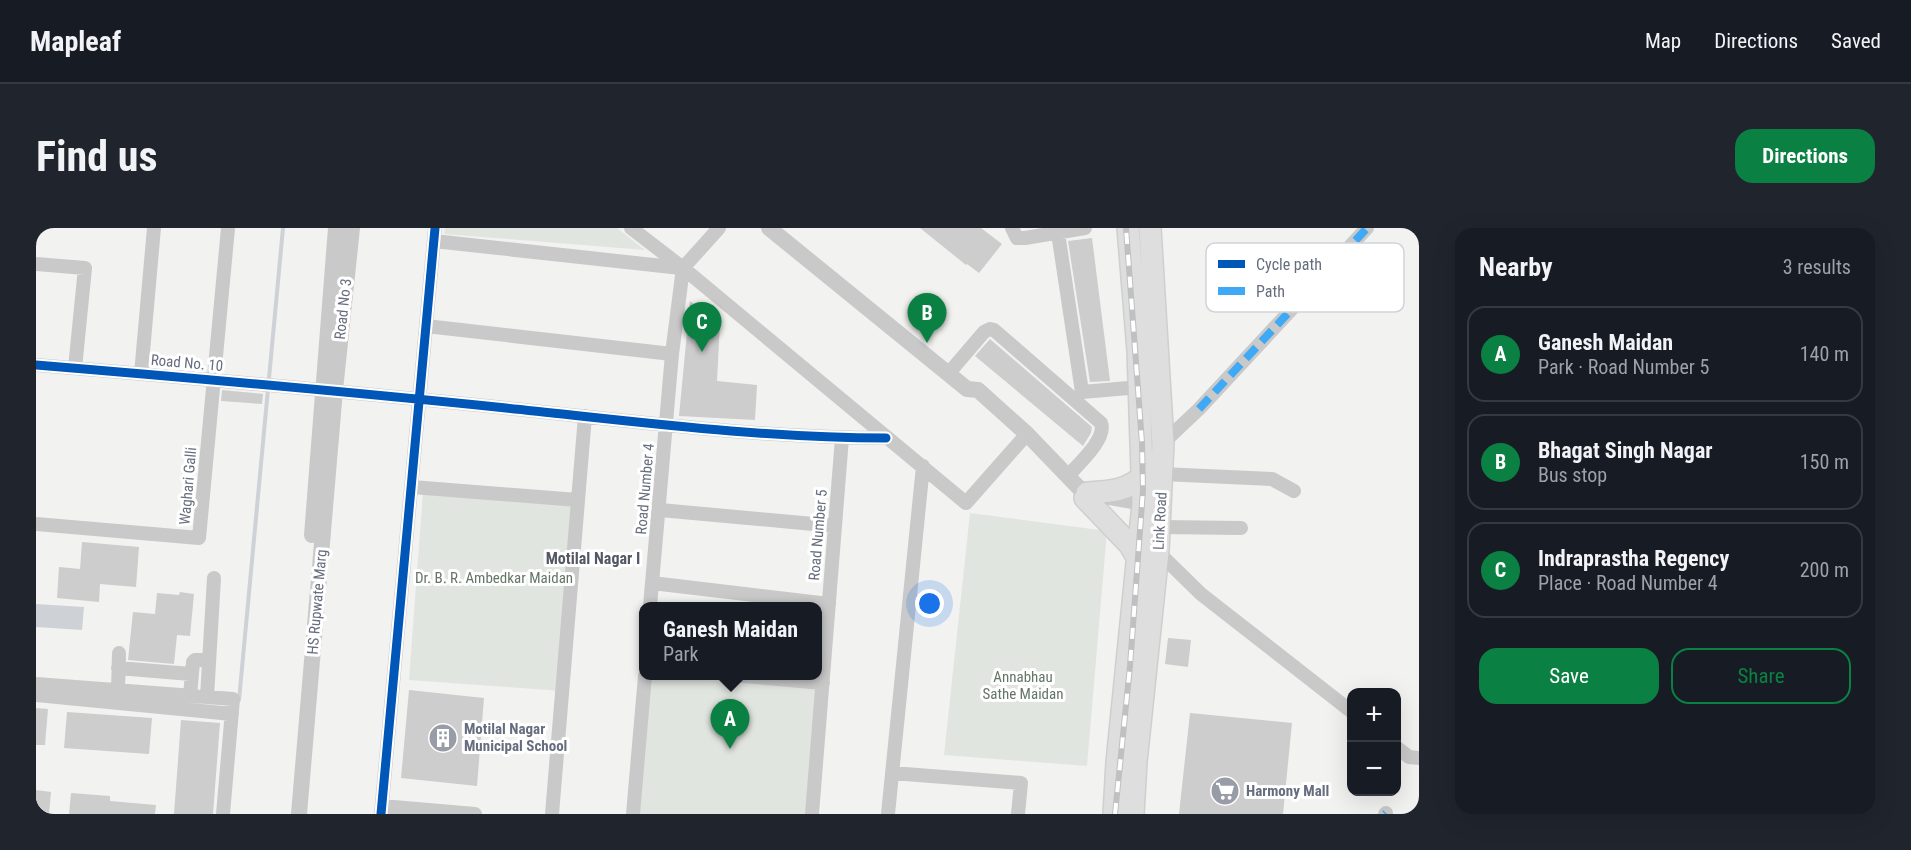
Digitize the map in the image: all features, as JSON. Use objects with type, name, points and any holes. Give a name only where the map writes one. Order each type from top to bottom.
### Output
[{"type":"main road","name":"Link Road","points":[[1128,228],[1163,443],[1153,474]]},
{"type":"main road","name":"Link Road","points":[[1150,228],[1148,351],[1140,387],[1153,474]]},
{"type":"main road","points":[[1086,496],[1132,485],[1153,474],[1154,512]]},
{"type":"main road","points":[[1086,496],[1130,545],[1138,559]]},
{"type":"main road","name":"Link Road","points":[[1133,814],[1136,762],[1158,552],[1154,512]]},
{"type":"main road","name":"Link Road","points":[[1114,814],[1138,559],[1154,512]]},
{"type":"street","points":[[141,374],[154,228]]},
{"type":"street","points":[[214,380],[228,228]]},
{"type":"street","points":[[329,390],[336,228]]},
{"type":"street","name":"Road No 3","points":[[329,390],[351,228]]},
{"type":"street","points":[[631,228],[683,268],[966,503],[1024,437]]},
{"type":"street","points":[[683,268],[719,228]]},
{"type":"street","points":[[770,228],[967,389],[978,390],[1077,494],[1154,512],[1241,528]]},
{"type":"street","points":[[1012,228],[1017,238],[1085,228]]},
{"type":"street","points":[[1353,243],[1367,228]]},
{"type":"street","points":[[1058,233],[1078,396]]},
{"type":"street","points":[[475,814],[381,810],[434,234],[683,268]]},
{"type":"street","points":[[36,264],[85,268],[75,368]]},
{"type":"street","name":"Road Number 4","points":[[650,602],[672,354],[683,268]]},
{"type":"street","points":[[1163,443],[1199,409],[1289,312]]},
{"type":"street","points":[[426,326],[672,354]]},
{"type":"street","points":[[948,374],[984,332],[990,329],[1078,396],[1103,427],[1100,438],[1068,476]]},
{"type":"street","name":"Road No. 10","points":[[36,365],[329,390],[667,425],[842,438],[886,438]]},
{"type":"street","name":"Waghari Galli","points":[[36,524],[199,538],[214,380]]},
{"type":"street","points":[[1078,396],[1140,387]]},
{"type":"street","name":"HS Rupwate Marg","points":[[299,814],[304,698],[329,390]]},
{"type":"street","points":[[552,814],[585,416]]},
{"type":"street","points":[[1024,437],[1068,476],[1086,496]]},
{"type":"street","name":"Road Number 5","points":[[812,814],[842,438]]},
{"type":"street","points":[[888,814],[923,466]]},
{"type":"street","points":[[1153,474],[1272,479],[1294,491]]},
{"type":"street","points":[[412,487],[578,500]]},
{"type":"street","points":[[660,510],[835,526]]},
{"type":"street","points":[[1158,552],[1201,594],[1347,708]]},
{"type":"street","points":[[207,697],[214,578]]},
{"type":"street","points":[[652,584],[811,602]]},
{"type":"street","points":[[822,603],[829,604]]},
{"type":"street","points":[[118,690],[119,653]]},
{"type":"street","points":[[190,696],[193,662],[209,660]]},
{"type":"street","points":[[118,668],[191,674]]},
{"type":"street","points":[[633,814],[645,680]]},
{"type":"street","points":[[793,680],[823,683]]},
{"type":"street","points":[[36,684],[70,692],[168,701],[190,696],[233,699],[224,814]]},
{"type":"street","points":[[36,695],[118,690],[232,714]]},
{"type":"street","points":[[288,814],[304,698]]},
{"type":"street","points":[[1401,751],[1409,757],[1419,758]]},
{"type":"street","points":[[892,773],[1021,783],[1018,814]]},
{"type":"green space","points":[[445,228],[617,228],[645,250],[444,234]]},
{"type":"green space","name":"Dr. B. R. Ambedkar Maidan","points":[[423,492],[577,504],[562,691],[409,680]]},
{"type":"green space","name":"Annabhau Sathe Maidan","points":[[970,513],[1107,531],[1087,766],[944,755]]},
{"type":"green space","points":[[651,680],[754,680],[822,684],[807,814],[639,814]]},
{"type":"shaded area","points":[[36,604],[84,607],[82,630],[36,627]]},
{"type":"building","points":[[920,228],[981,228],[1002,244],[979,273]]},
{"type":"building","points":[[1092,238],[1110,381],[1090,382],[1068,241]]},
{"type":"building","points":[[690,301],[720,323],[717,381],[757,385],[755,420],[679,416]]},
{"type":"building","points":[[990,339],[1092,427],[1083,446],[975,356]]},
{"type":"building","points":[[222,390],[263,394],[262,404],[221,401]]},
{"type":"building","points":[[82,542],[139,547],[136,587],[100,584],[99,602],[57,598],[59,567],[80,569]]},
{"type":"building","points":[[180,592],[194,594],[190,636],[177,635],[174,664],[128,660],[133,612],[155,614],[157,593],[179,595]]},
{"type":"building","points":[[1168,638],[1191,640],[1188,667],[1165,664]]},
{"type":"building","name":"Motilal Nagar Municipal School","points":[[409,690],[484,698],[477,786],[401,778]]},
{"type":"building","points":[[36,708],[48,709],[45,745],[36,745]]},
{"type":"building","points":[[67,712],[152,718],[149,754],[64,748]]},
{"type":"building","points":[[1190,713],[1292,723],[1283,814],[1179,814]]},
{"type":"building","points":[[181,720],[220,723],[213,814],[174,814]]},
{"type":"building","points":[[36,790],[51,792],[49,814],[36,814]]},
{"type":"building","points":[[71,793],[110,796],[110,801],[156,805],[155,814],[69,814]]},
{"type":"waterway","points":[[239,700],[283,228]]},
{"type":"railway","points":[[1115,814],[1130,666],[1143,490],[1142,443],[1126,228]]},
{"type":"marked path","points":[[1353,243],[1367,228]]},
{"type":"marked path","points":[[1199,409],[1289,312]]},
{"type":"cycle path","points":[[381,814],[435,228]]},
{"type":"cycle path","points":[[36,365],[389,396],[696,428],[791,435],[886,438]]},
{"type":"place","name":"Bhagat Singh Nagar","points":[[927,343]]},
{"type":"place","name":"Indraprastha Regency","points":[[702,352]]},
{"type":"place","name":"Motilal Nagar Municipal School","points":[[443,738]]},
{"type":"place","name":"Ganesh Maidan","points":[[730,749]]},
{"type":"place","name":"Harmony Mall","points":[[1225,791]]},
{"type":"district","name":"Motilal Nagar I","points":[[593,558]]}]
